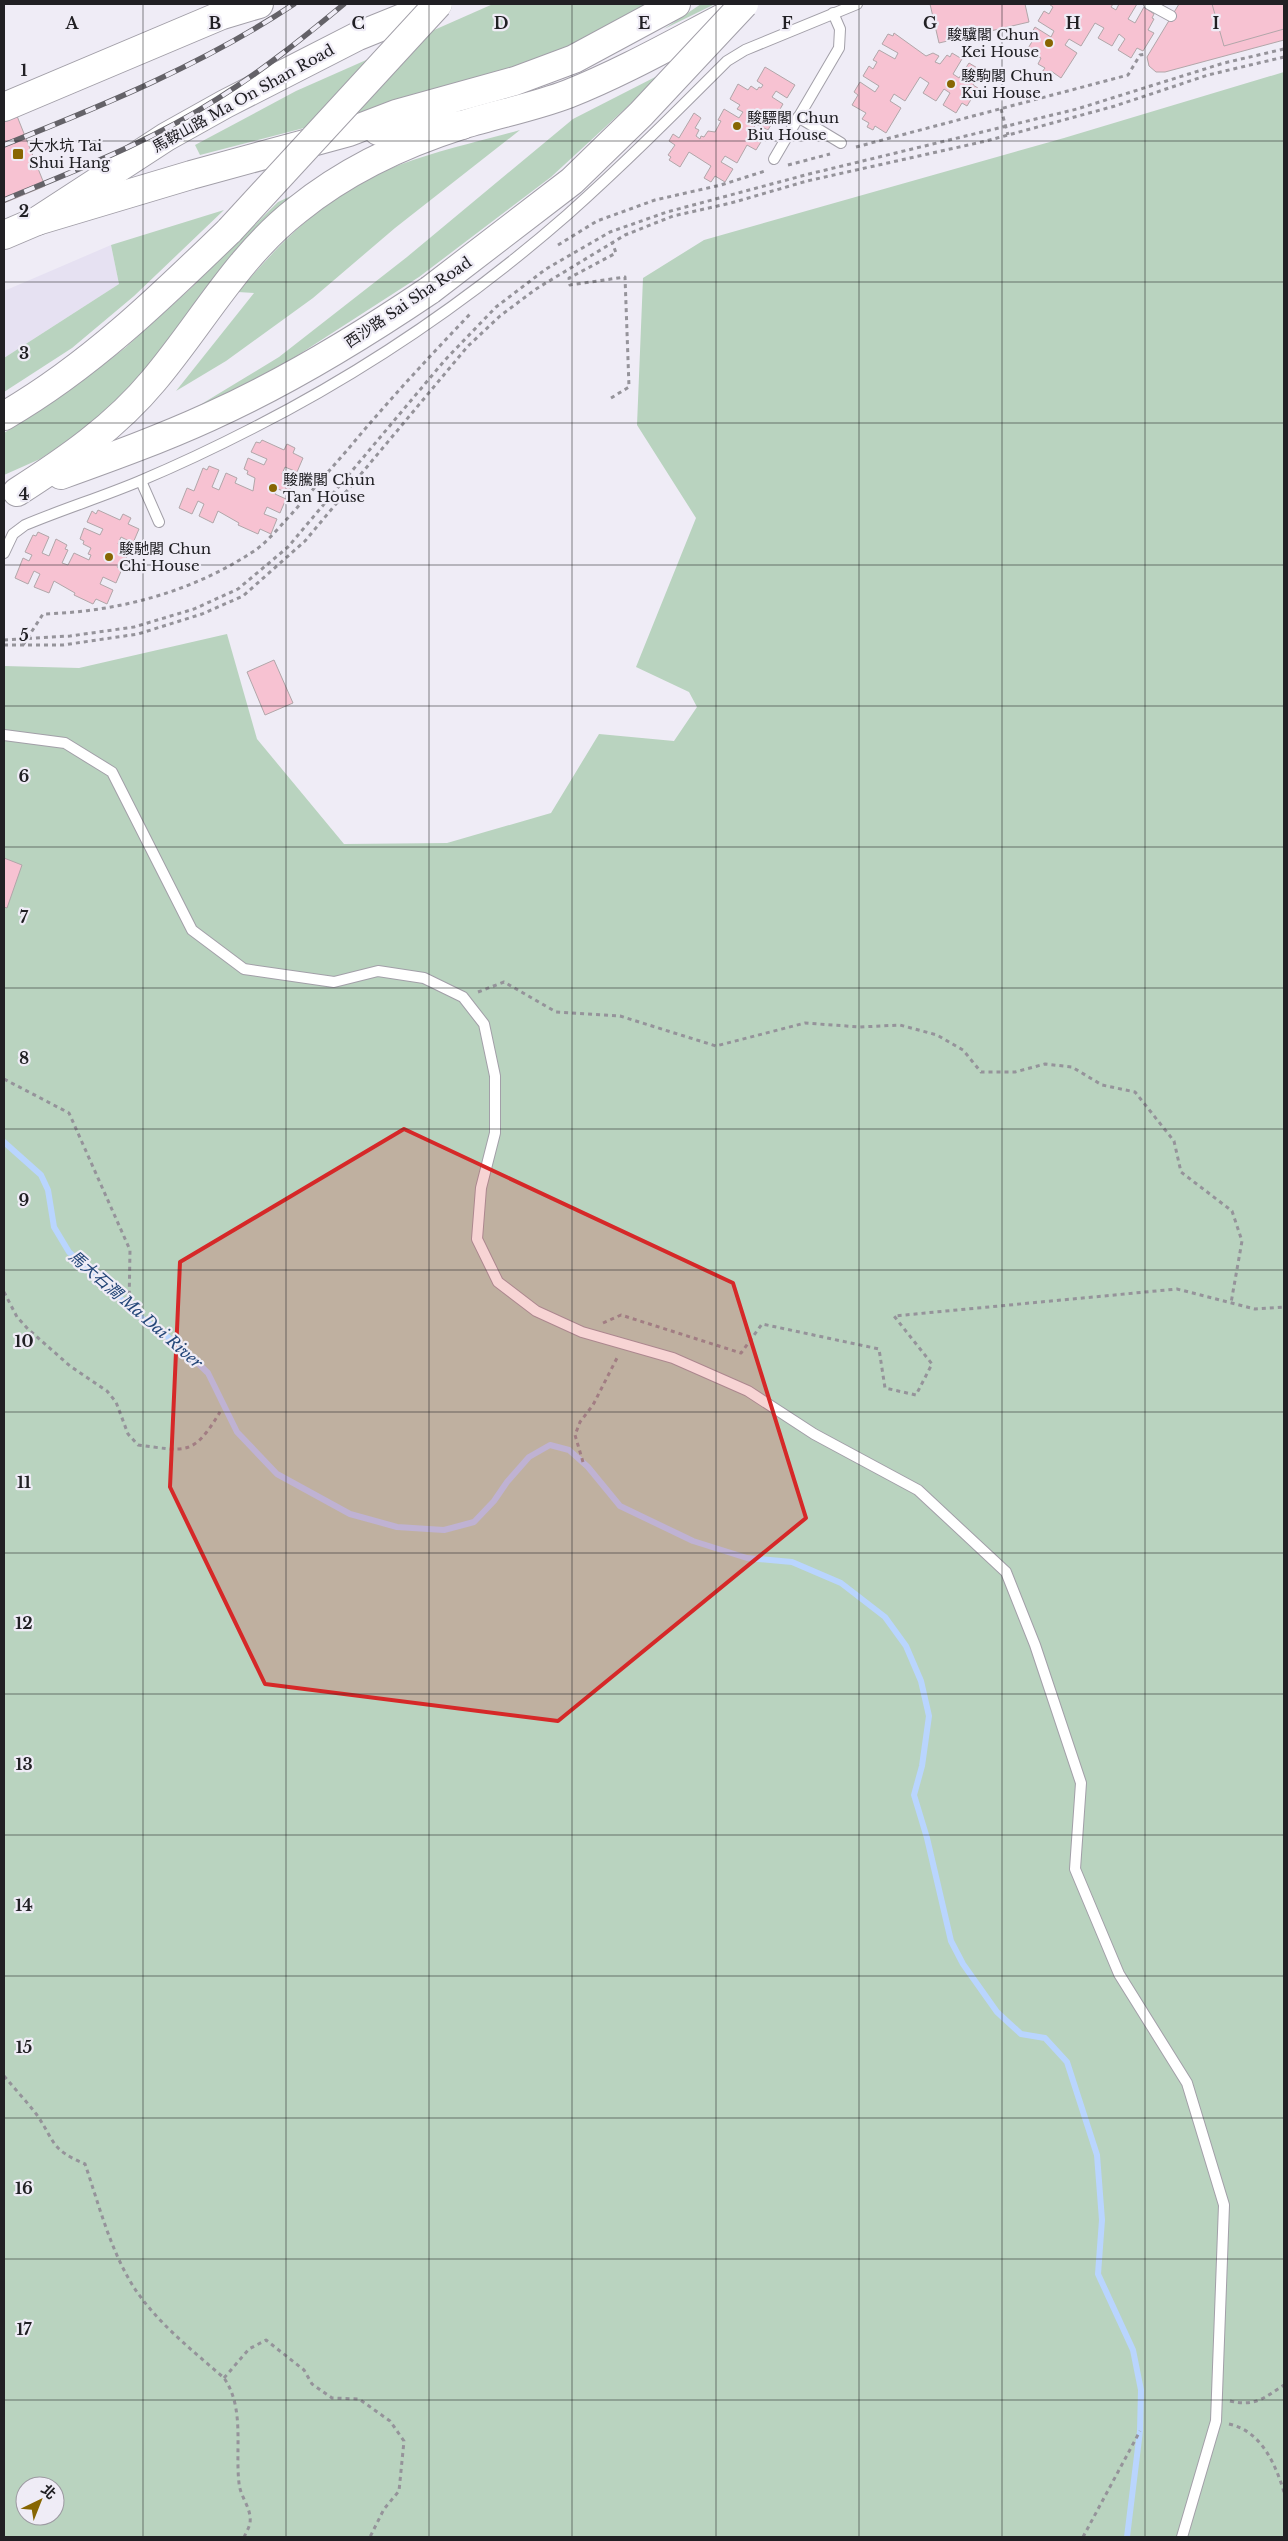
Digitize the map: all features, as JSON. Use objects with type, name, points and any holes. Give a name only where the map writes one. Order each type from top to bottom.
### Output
[{"type":"main road","points":[[4,107],[231,10],[260,4]]},
{"type":"main road","points":[[4,416],[54,384],[112,340],[152,306],[230,230],[438,4]]},
{"type":"main road","name":"馬鞍山路 Ma On Shan Road","points":[[4,235],[37,221],[166,137],[225,104],[358,36],[438,4]]},
{"type":"main road","points":[[37,221],[209,170],[349,132],[396,114],[506,84],[547,70],[616,38],[676,4]]},
{"type":"main road","name":"西沙路 Sai Sha Road","points":[[10,495],[179,430],[245,400],[296,374],[369,331],[430,290],[572,181],[641,114],[744,4]]},
{"type":"main road","points":[[10,495],[70,458],[130,406],[154,380],[243,262],[295,211],[346,175],[399,148],[462,125],[527,108],[571,93],[752,4]]},
{"type":"main road","points":[[349,132],[462,125]]},
{"type":"lane","points":[[4,553],[13,534],[25,525],[141,481],[254,427],[364,365],[475,289],[566,215],[613,173],[727,61],[745,50],[833,12],[857,4]]},
{"type":"lane","points":[[1149,4],[1171,16]]},
{"type":"lane","points":[[774,159],[839,48],[840,29],[833,12]]},
{"type":"lane","points":[[798,117],[841,143]]},
{"type":"lane","points":[[141,481],[159,522]]},
{"type":"lane","points":[[4,735],[65,743],[112,772],[192,930],[244,969],[334,982],[378,972],[424,978],[464,997],[484,1024],[496,1076],[495,1133],[481,1188],[477,1239],[498,1282],[536,1311],[582,1332],[674,1358],[748,1391],[814,1434],[918,1490],[1006,1572],[1035,1645],[1081,1783],[1074,1869],[1119,1974],[1187,2083],[1224,2205],[1216,2421],[1182,2537]]},
{"type":"path","points":[[4,640],[70,636],[134,627],[194,609],[238,589],[288,547],[445,360],[496,306],[546,269],[610,232],[667,212],[809,174],[1006,128],[1120,96],[1224,62],[1284,49]]},
{"type":"path","points":[[850,148],[1128,75],[1140,55],[1146,54]]},
{"type":"path","points":[[4,645],[63,645],[138,634],[202,614],[242,596],[305,541],[468,346],[500,316],[536,289],[612,242],[673,216],[731,203],[807,181],[1008,135],[1115,106],[1208,75],[1284,56]]},
{"type":"path","points":[[1001,109],[1008,135]]},
{"type":"path","points":[[785,166],[832,153]]},
{"type":"path","points":[[556,246],[597,221],[655,200],[721,185],[766,170]]},
{"type":"path","points":[[611,398],[629,387],[625,277],[570,285],[569,278],[616,253],[612,242]]},
{"type":"path","points":[[24,645],[43,614],[67,613],[143,602],[201,581],[252,553],[296,509],[394,394],[474,310]]},
{"type":"path","points":[[464,997],[504,982],[556,1012],[620,1016],[716,1046],[805,1023],[860,1027],[900,1025],[937,1035],[963,1050],[981,1072],[1015,1072],[1045,1064],[1072,1067],[1102,1085],[1135,1092],[1174,1141],[1181,1172],[1232,1211],[1242,1241],[1232,1303]]},
{"type":"path","points":[[4,1079],[69,1113],[130,1250],[129,1307]]},
{"type":"path","points":[[582,1332],[621,1315],[741,1353],[762,1324],[878,1349],[885,1388],[916,1395],[932,1364],[894,1316],[1177,1289],[1255,1309],[1284,1307]]},
{"type":"path","points":[[4,1292],[16,1317],[28,1329],[70,1366],[107,1391],[116,1402],[128,1434],[138,1446],[179,1451],[192,1448],[209,1430],[220,1412]]},
{"type":"path","points":[[583,1462],[575,1435],[580,1422],[593,1405],[619,1353]]},
{"type":"path","points":[[4,2076],[37,2116],[52,2144],[68,2157],[85,2164],[111,2244],[133,2286],[174,2336],[224,2378],[230,2386],[238,2426],[240,2492],[249,2512],[250,2523],[244,2537]]},
{"type":"path","points":[[224,2378],[249,2349],[266,2340],[304,2370],[312,2384],[332,2398],[359,2399],[390,2421],[404,2441],[399,2491],[384,2509],[370,2537]]},
{"type":"path","points":[[1217,2398],[1246,2405],[1284,2385]]},
{"type":"path","points":[[1236,2425],[1252,2434],[1275,2462],[1284,2492]]},
{"type":"path","points":[[1083,2537],[1140,2431]]},
{"type":"highlighted area","points":[[404,1129],[733,1283],[806,1518],[558,1721],[265,1684],[170,1487],[180,1262]]},
{"type":"shaded area","points":[[111,245],[119,284],[4,358],[4,291]]},
{"type":"green space","points":[[493,4],[650,4],[564,49],[489,77],[400,103],[200,155],[195,145],[296,91]]},
{"type":"green space","points":[[701,4],[715,4],[664,29]]},
{"type":"green space","points":[[665,72],[551,177],[419,277],[281,366],[185,414],[279,357],[407,257],[573,119]]},
{"type":"green space","points":[[1284,72],[1284,2537],[4,2537],[4,666],[79,668],[227,634],[257,739],[344,844],[447,843],[551,813],[599,734],[674,741],[697,707],[689,692],[636,667],[696,518],[637,425],[643,278],[704,240],[1064,138]]},
{"type":"green space","points":[[520,130],[395,228],[313,298],[226,361],[176,391],[254,293],[238,292],[284,242],[335,199],[374,176],[408,162]]},
{"type":"green space","points":[[300,192],[143,378],[80,433],[40,459],[4,475],[4,433],[64,394],[125,348],[191,288],[278,202]]},
{"type":"green space","points":[[224,210],[134,296],[72,348],[4,392],[4,358],[119,284],[111,245]]},
{"type":"building","points":[[930,4],[1025,4],[1029,22],[939,43]]},
{"type":"building","name":"駿驥閣 Chun Kei House","points":[[1049,4],[1113,4],[1111,7],[1116,10],[1119,4],[1137,4],[1128,19],[1135,23],[1144,7],[1154,14],[1152,18],[1154,19],[1148,30],[1154,33],[1143,51],[1137,48],[1131,58],[1118,50],[1125,39],[1119,34],[1112,46],[1098,38],[1104,28],[1095,23],[1081,46],[1069,39],[1065,45],[1077,53],[1061,78],[1051,71],[1048,75],[1042,72],[1045,68],[1038,64],[1041,58],[1027,50],[1033,40],[1029,37],[1035,27],[1051,37],[1054,31],[1038,21],[1044,11],[1049,14],[1053,7]]},
{"type":"building","points":[[1179,4],[1284,4],[1284,40],[1165,72],[1156,72],[1149,66],[1147,57]]},
{"type":"building","points":[[1212,4],[1284,4],[1284,29],[1224,46]]},
{"type":"building","name":"駿駒閣 Chun Kui House","points":[[894,33],[926,56],[933,53],[939,56],[935,62],[940,64],[947,55],[950,57],[952,53],[962,59],[953,74],[959,78],[969,63],[979,69],[976,73],[979,74],[973,85],[978,88],[967,106],[962,103],[956,113],[943,105],[950,93],[944,89],[936,101],[923,93],[929,83],[920,77],[905,101],[894,94],[890,101],[901,108],[886,133],[875,126],[873,130],[867,127],[869,123],[862,119],[866,113],[852,105],[858,95],[854,92],[860,82],[875,92],[879,86],[863,76],[869,66],[873,69],[877,62],[873,60],[879,50],[895,59],[898,53],[882,44],[888,34],[893,36]]},
{"type":"building","name":"駿驃閣 Chun Biu House","points":[[765,67],[795,85],[787,98],[776,91],[772,97],[783,104],[768,130],[756,124],[752,130],[764,137],[756,150],[747,145],[737,163],[725,156],[721,162],[733,169],[725,182],[715,176],[711,182],[704,178],[711,166],[689,152],[680,167],[669,160],[671,157],[668,155],[675,145],[669,141],[673,134],[679,138],[694,113],[701,118],[695,128],[699,130],[696,136],[700,139],[708,131],[715,132],[721,121],[718,120],[724,109],[739,118],[743,112],[737,109],[740,105],[730,99],[738,84],[748,90],[751,86],[757,90],[759,87],[761,88],[763,85],[757,81]]},
{"type":"building","name":"大水坑 Tai Shui Hang","points":[[17,116],[45,186],[4,203],[4,121]]},
{"type":"building","name":"駿騰閣 Chun Tan House","points":[[262,440],[284,450],[287,444],[295,448],[293,453],[303,458],[297,472],[285,467],[282,474],[294,479],[288,493],[278,489],[275,494],[286,499],[280,513],[267,507],[264,514],[277,519],[271,534],[260,529],[258,534],[238,525],[239,523],[218,511],[213,523],[199,516],[204,504],[198,501],[192,514],[179,508],[187,488],[194,491],[203,468],[207,470],[209,466],[219,470],[212,487],[219,490],[226,473],[237,478],[235,483],[253,491],[255,478],[247,474],[248,471],[244,469],[248,458],[264,465],[267,459],[251,452],[256,442],[260,443]]},
{"type":"building","name":"駿馳閣 Chun Chi House","points":[[98,510],[120,520],[123,514],[131,518],[128,524],[139,529],[133,543],[121,537],[118,544],[130,549],[124,563],[120,562],[117,567],[122,569],[116,583],[103,577],[100,584],[113,590],[107,604],[96,599],[93,604],[74,595],[75,593],[54,581],[49,593],[34,587],[40,574],[34,571],[28,584],[15,578],[23,558],[29,561],[32,555],[25,552],[33,535],[36,536],[38,532],[49,537],[42,553],[49,556],[56,539],[67,545],[65,549],[68,550],[62,563],[68,565],[74,553],[89,560],[91,555],[88,554],[91,548],[83,544],[84,541],[80,539],[84,528],[100,535],[103,529],[87,522],[92,511],[96,514]]},
{"type":"building","points":[[274,660],[293,703],[265,715],[247,672]]},
{"type":"building","points":[[4,858],[22,865],[7,908],[4,907]]},
{"type":"waterway","name":"馬大石澗 Ma Dai River","points":[[4,1142],[41,1175],[48,1190],[54,1227],[69,1252],[143,1319],[180,1346],[208,1373],[237,1432],[277,1474],[350,1514],[397,1527],[444,1530],[474,1522],[494,1501],[507,1482],[529,1457],[550,1445],[569,1450],[588,1467],[620,1506],[693,1541],[747,1558],[792,1562],[841,1583],[885,1617],[906,1646],[921,1681],[929,1716],[922,1766],[914,1795],[927,1838],[951,1941],[963,1964],[997,2012],[1021,2034],[1045,2038],[1067,2062],[1097,2155],[1102,2220],[1098,2274],[1133,2350],[1141,2390],[1140,2431],[1127,2537]]},
{"type":"railway","points":[[4,145],[79,115],[153,82],[225,46],[294,4]]},
{"type":"railway","points":[[4,200],[166,129],[234,88],[266,66],[344,4]]},
{"type":"place","name":"駿驥閣 Chun Kei House","points":[[1049,43]]},
{"type":"place","name":"駿駒閣 Chun Kui House","points":[[951,84]]},
{"type":"place","name":"駿驃閣 Chun Biu House","points":[[737,126]]},
{"type":"place","name":"大水坑 Tai Shui Hang","points":[[18,154]]},
{"type":"place","name":"駿騰閣 Chun Tan House","points":[[273,488]]},
{"type":"place","name":"駿馳閣 Chun Chi House","points":[[109,557]]}]
